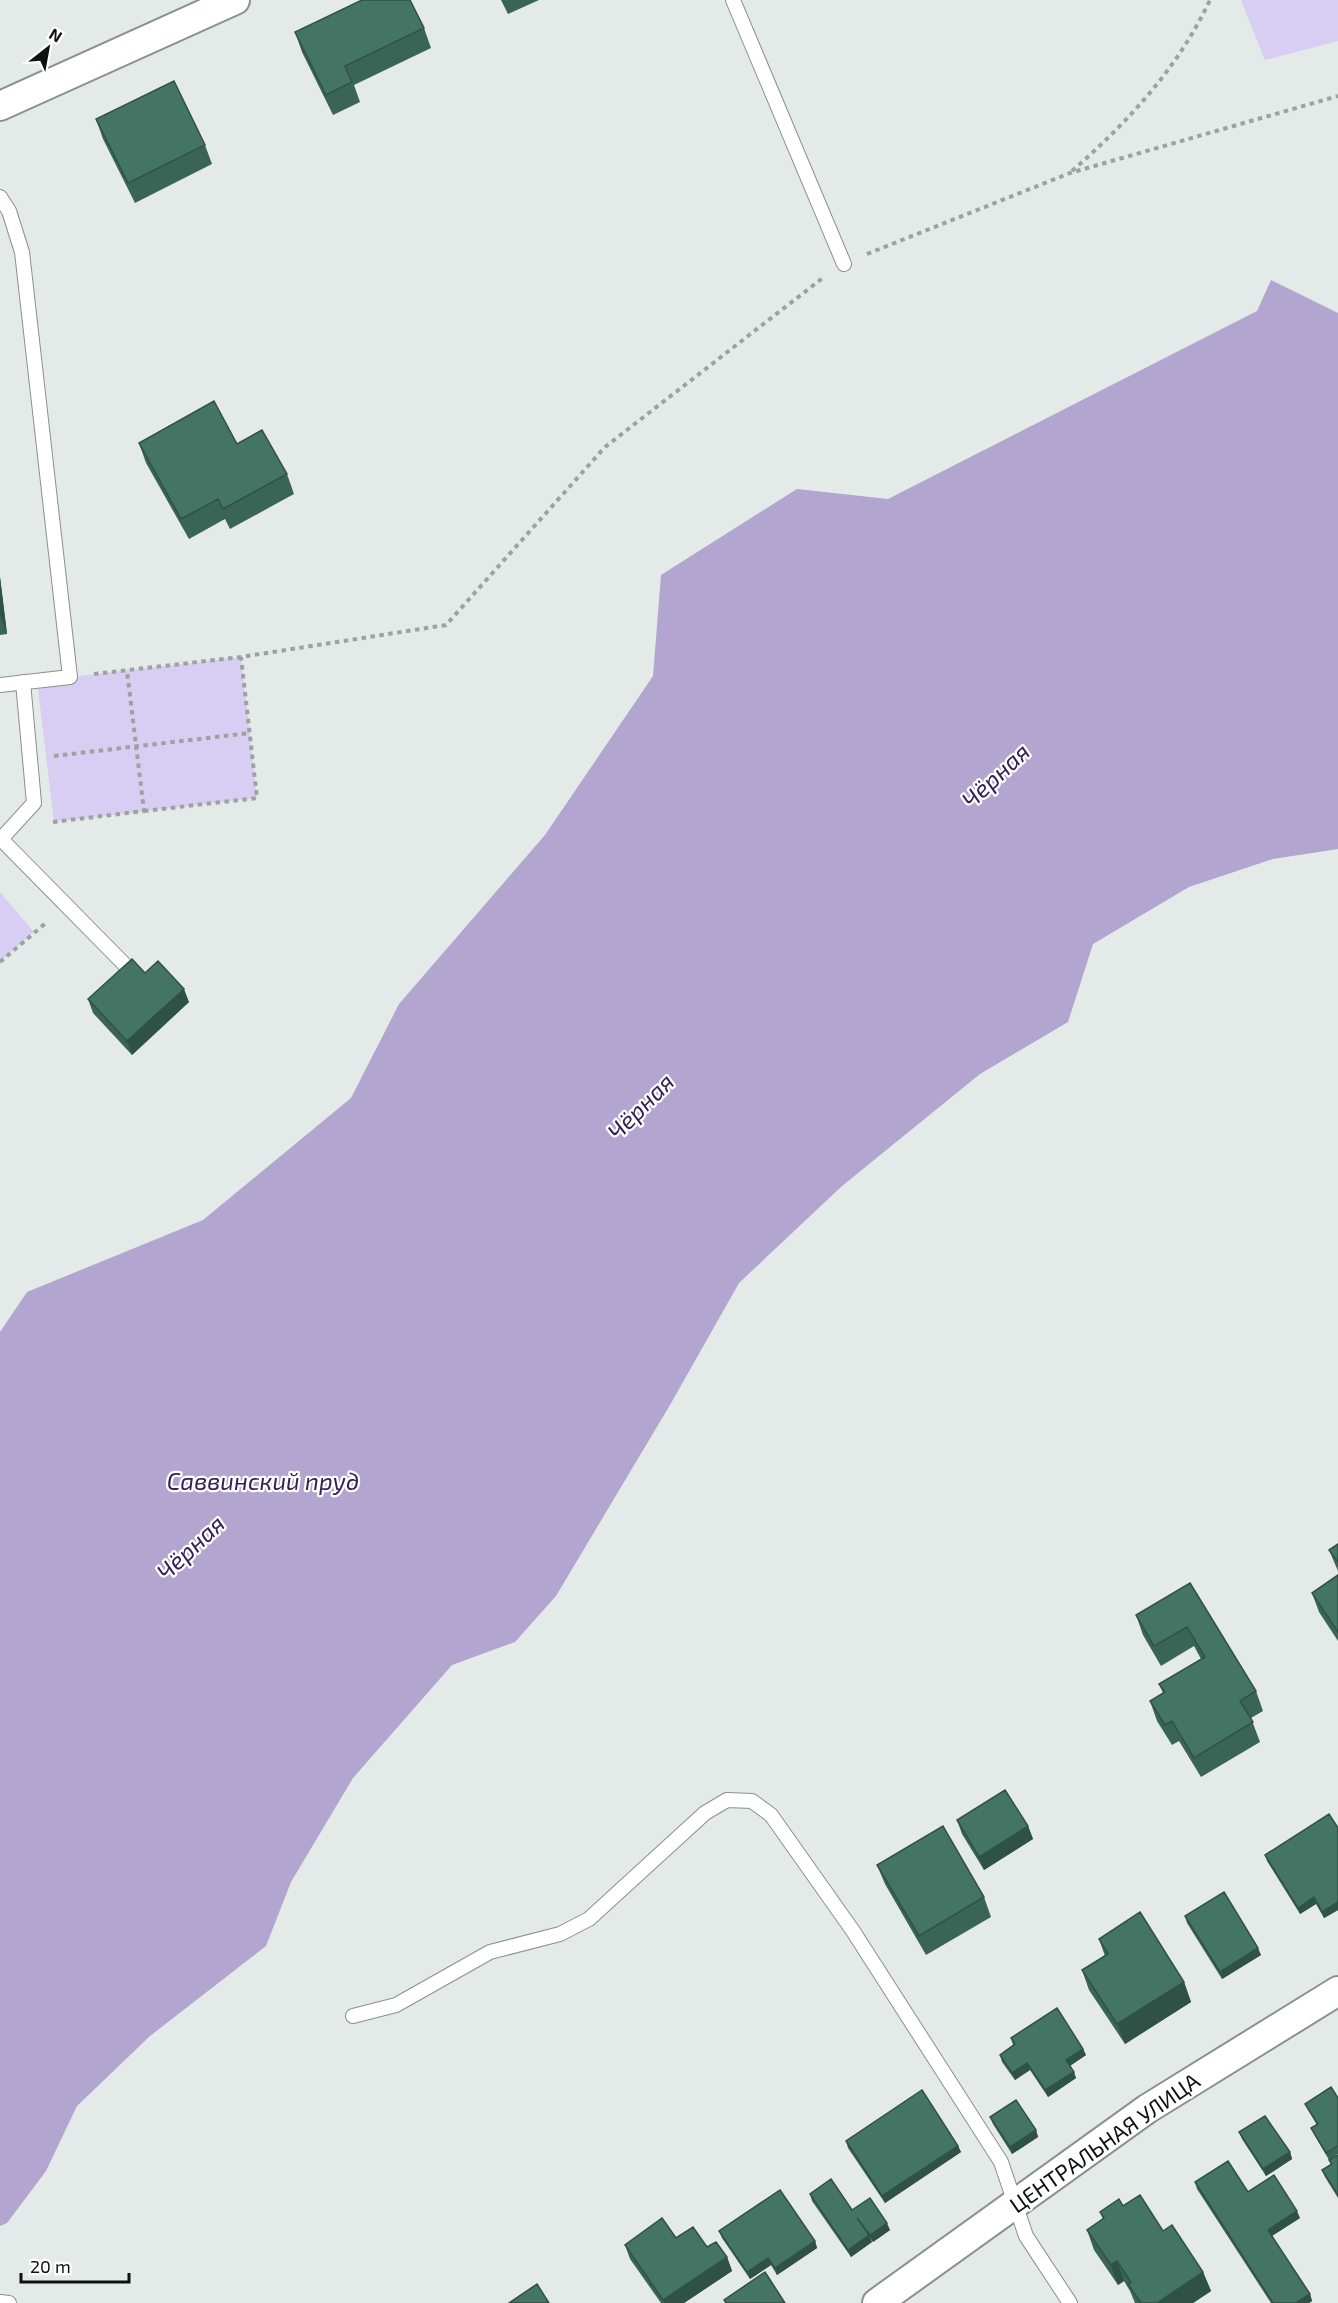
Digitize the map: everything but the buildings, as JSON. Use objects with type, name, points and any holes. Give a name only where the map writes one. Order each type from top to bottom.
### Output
[{"type":"street","points":[[0,106],[235,0]]},
{"type":"street","name":"ЦЕНТРАЛЬНАЯ УЛИЦА","points":[[877,2303],[1147,2109],[1338,1991]]},
{"type":"lane","points":[[733,0],[844,264]]},
{"type":"lane","points":[[0,197],[9,211],[22,252],[70,677],[0,685]]},
{"type":"lane","points":[[23,682],[34,803],[1,840],[127,967]]},
{"type":"lane","points":[[354,2016],[396,2006],[490,1952],[560,1934],[589,1919],[705,1812],[727,1800],[752,1801],[771,1815],[853,1931],[1001,2162],[1026,2236],[1070,2303]]},
{"type":"lane","points":[[0,2302],[9,2303]]},
{"type":"path","points":[[1070,173],[1110,138],[1144,101],[1197,26],[1210,0]]},
{"type":"path","points":[[70,677],[241,657],[446,625],[605,447],[844,264],[1070,173],[1338,96]]},
{"type":"path","points":[[13,827],[257,798],[241,657]]},
{"type":"path","points":[[127,671],[144,811]]},
{"type":"path","points":[[30,759],[250,733]]},
{"type":"path","points":[[0,962],[67,906]]},
{"type":"shaded area","points":[[1241,0],[1338,0],[1338,41],[1265,60]]},
{"type":"shaded area","points":[[241,657],[257,798],[54,822],[37,681]]},
{"type":"shaded area","points":[[0,892],[34,932],[0,962]]},
{"type":"water","name":"Саввинский пруд","points":[[1271,280],[1338,313],[1338,849],[1273,859],[1189,887],[1093,944],[1068,1022],[980,1074],[842,1186],[739,1283],[670,1405],[556,1596],[515,1642],[452,1665],[353,1778],[291,1882],[266,1946],[150,2036],[77,2106],[46,2171],[7,2223],[0,2226],[0,1332],[27,1292],[203,1220],[351,1098],[399,1004],[545,835],[653,676],[661,575],[797,489],[888,499],[1257,311]]},
{"type":"water label","name":"Чёрная","points":[[995,775]]},
{"type":"water label","name":"Чёрная","points":[[640,1106]]},
{"type":"water label","name":"Чёрная","points":[[190,1547]]}]
